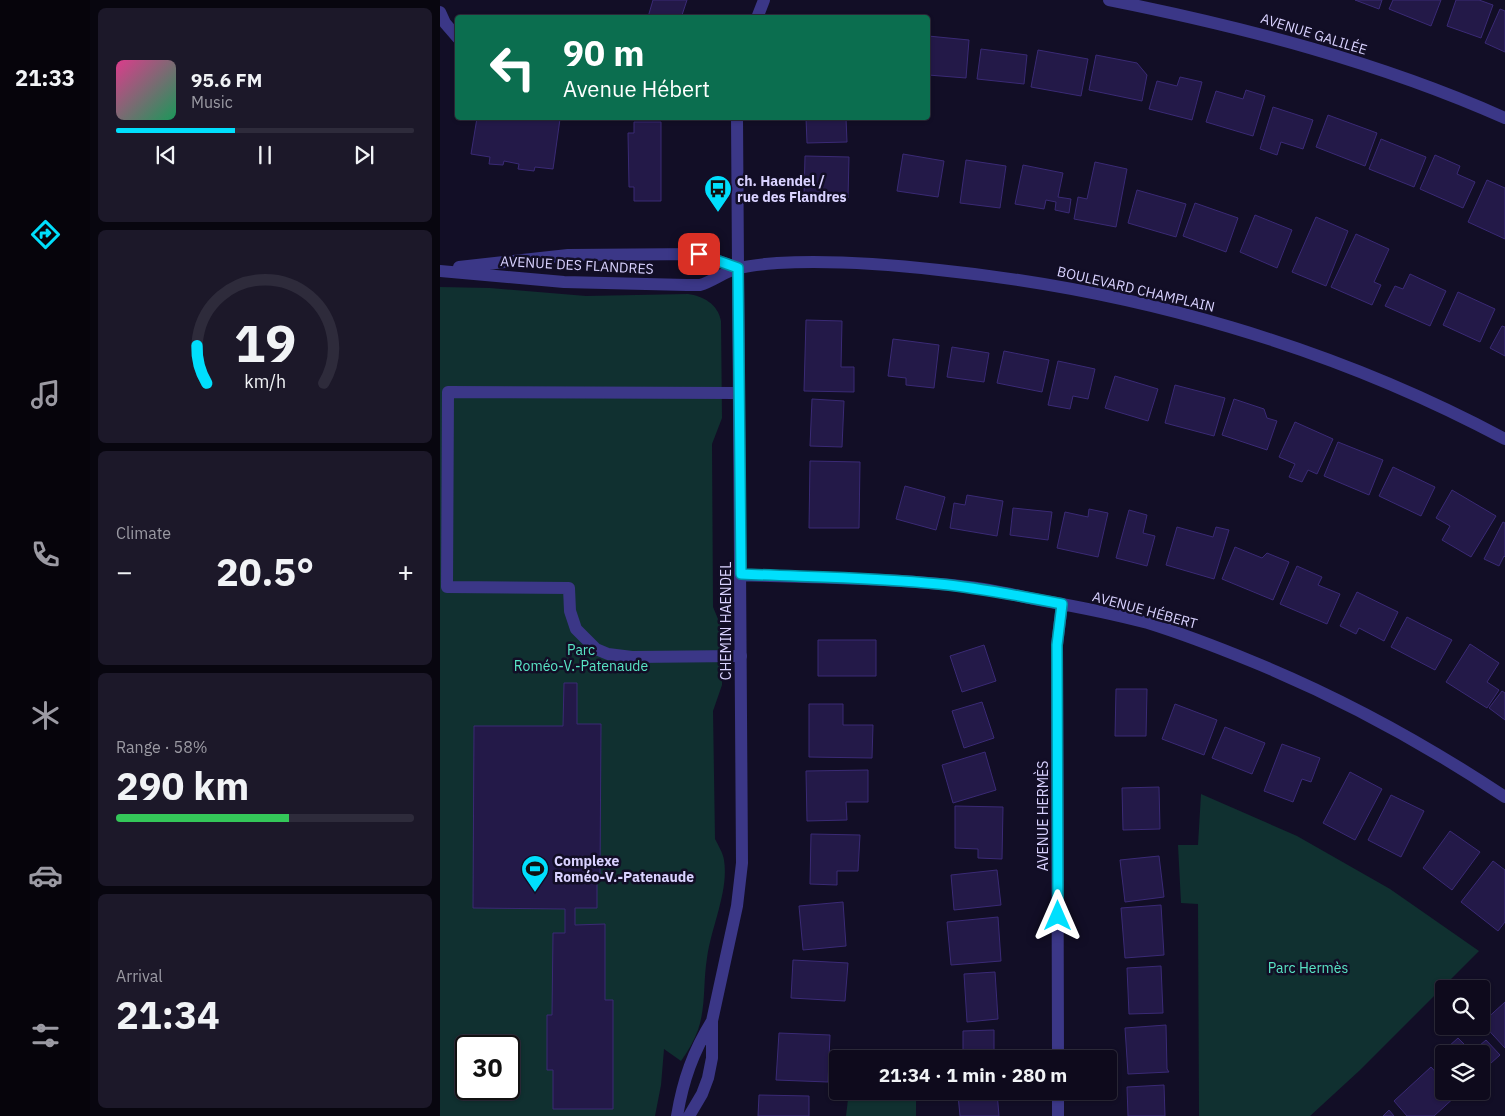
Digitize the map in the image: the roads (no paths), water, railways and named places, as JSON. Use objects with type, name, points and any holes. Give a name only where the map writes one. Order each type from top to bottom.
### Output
[{"type":"street","points":[[759,15],[764,0]]},
{"type":"street","name":"AVENUE GALILÉE","points":[[1109,0],[1206,20],[1297,44],[1434,89],[1505,118]]},
{"type":"street","points":[[440,12],[445,23],[455,35]]},
{"type":"street","name":"CHEMIN HAENDEL","points":[[689,1116],[702,1094],[708,1078],[712,1058],[712,1021],[737,906],[742,863],[737,120]]},
{"type":"street","name":"AVENUE DES FLANDRES","points":[[440,270],[598,254],[699,254],[738,268]]},
{"type":"street","name":"BOULEVARD CHAMPLAIN","points":[[738,268],[778,263],[902,266],[1012,278],[1129,300],[1228,326],[1327,360],[1428,402],[1505,440]]},
{"type":"street","name":"AVENUE DES FLANDRES","points":[[440,270],[564,282],[687,286],[700,284],[738,268]]},
{"type":"street","points":[[740,392],[448,392],[447,586],[570,588],[570,611],[576,629],[596,649],[618,657],[741,656]]},
{"type":"street","name":"AVENUE HÉBERT","points":[[741,574],[849,578],[937,584],[1004,592],[1119,616],[1166,629],[1202,641],[1291,677],[1384,722],[1505,798]]},
{"type":"street","name":"AVENUE HERMÈS","points":[[1058,1050],[1057,645],[1062,604]]},
{"type":"street","points":[[677,1116],[691,1060],[698,1042],[712,1021]]},
{"type":"street","points":[[1058,1100],[1058,1116]]},
{"type":"place","name":"ch. Haendel / rue des Flandres","points":[[718,213]]},
{"type":"place","name":"Complexe Roméo-V.-Patenaude","points":[[535,893]]},
{"type":"park label","name":"Parc Roméo-V.-Patenaude","points":[[581,658]]},
{"type":"park label","name":"Parc Hermès","points":[[1308,968]]}]
